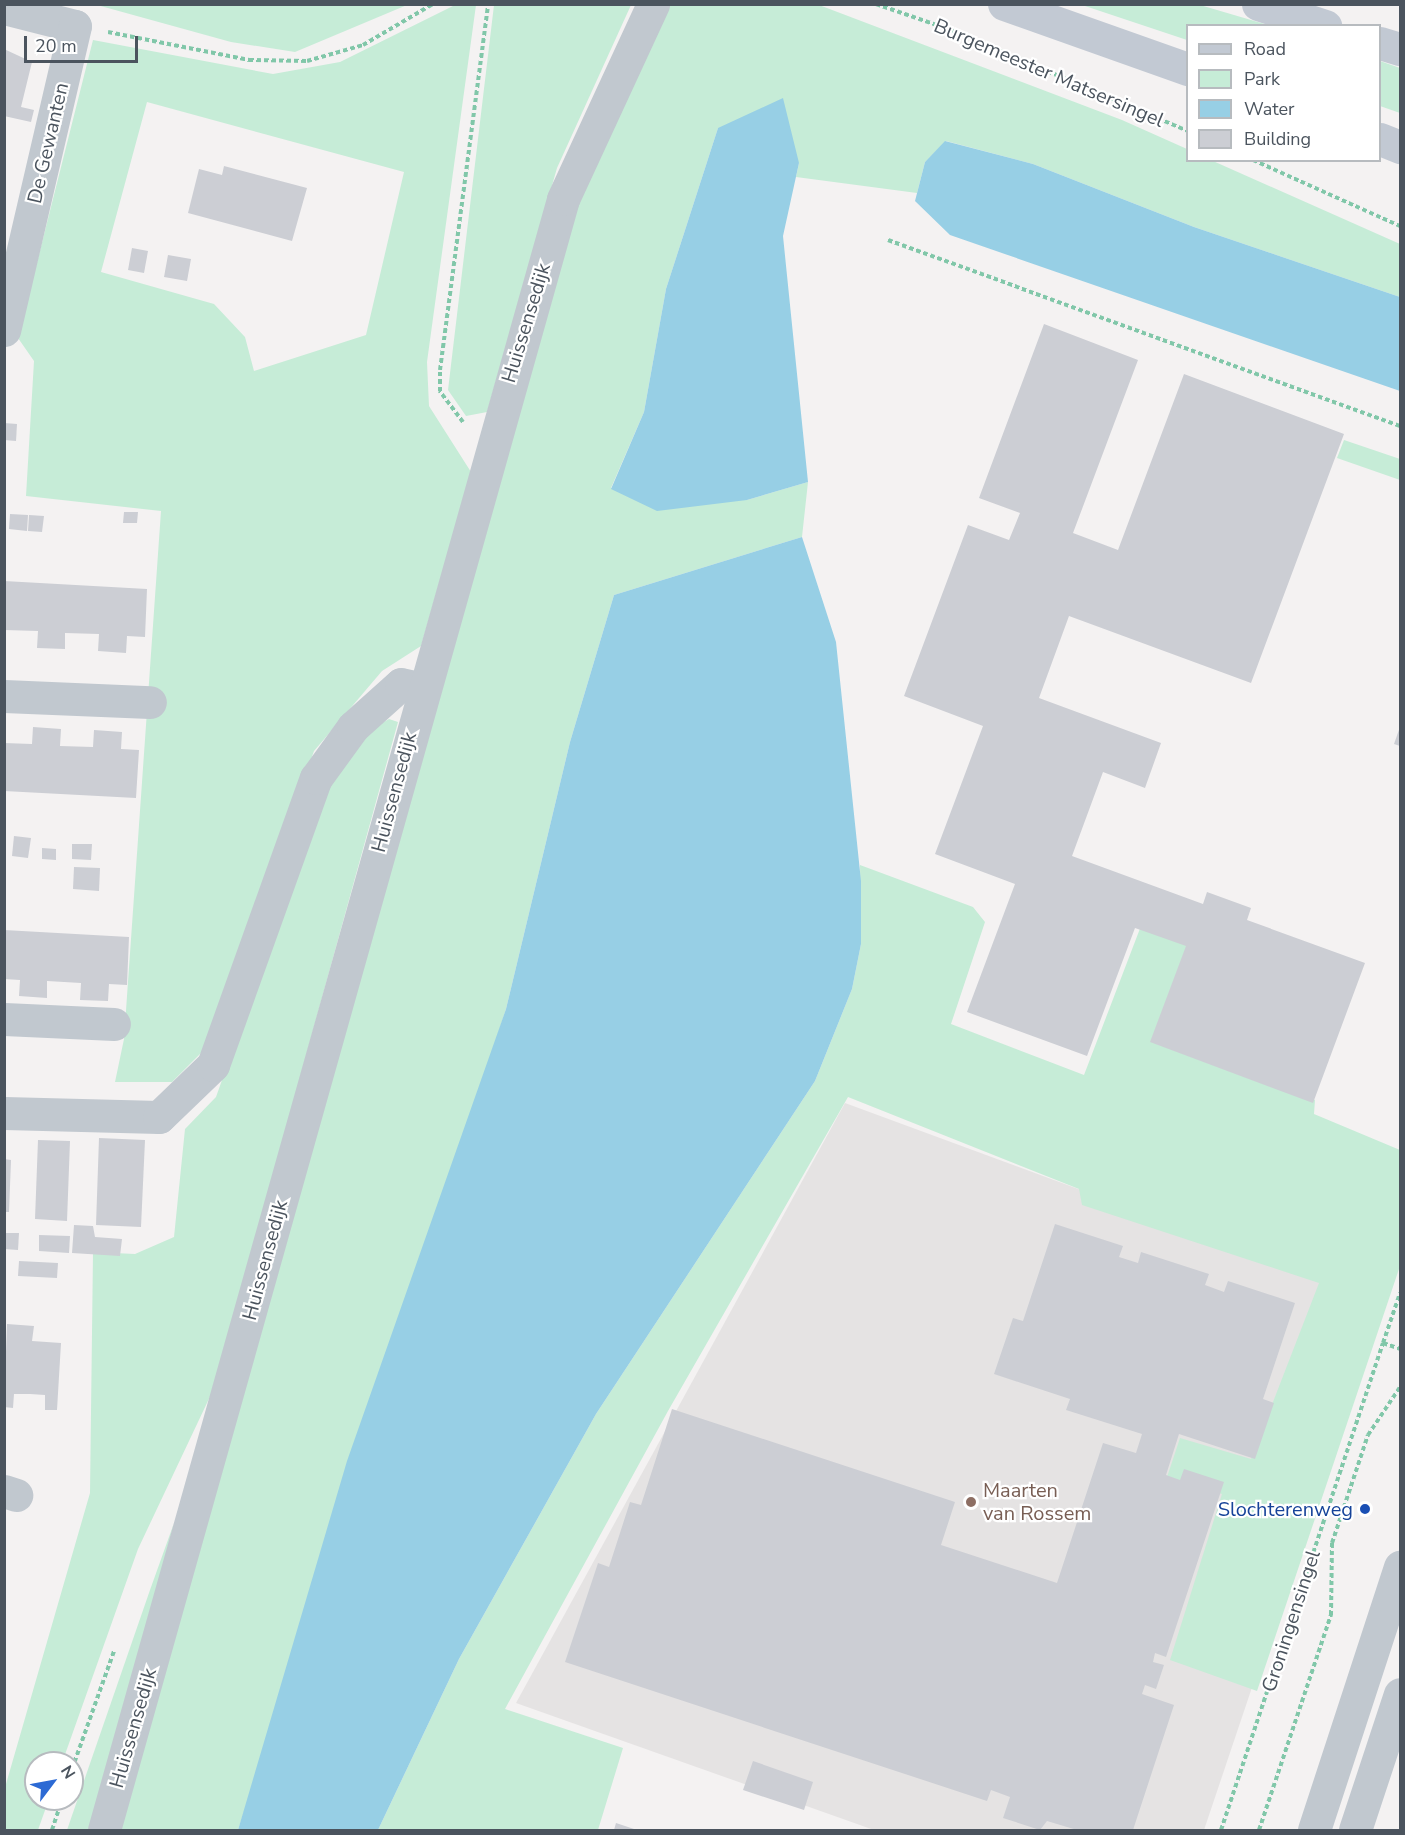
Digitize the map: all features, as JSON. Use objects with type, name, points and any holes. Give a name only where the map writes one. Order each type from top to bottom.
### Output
[{"type":"main road","points":[[1004,4],[1186,68]]},
{"type":"main road","points":[[1258,4],[1319,24]]},
{"type":"main road","points":[[1381,43],[1401,49]]},
{"type":"main road","points":[[1381,139],[1401,147]]},
{"type":"street","name":"Huissensedijk","points":[[104,1830],[492,436],[563,199],[653,4]]},
{"type":"street","points":[[4,8],[75,26]]},
{"type":"street","name":"De Gewanten","points":[[4,330],[75,26]]},
{"type":"street","points":[[4,1113],[159,1117],[213,1065],[316,778],[353,727],[401,684],[422,689]]},
{"type":"street","points":[[4,696],[150,702]]},
{"type":"street","points":[[4,1019],[114,1024]]},
{"type":"street","points":[[1314,1830],[1401,1567]]},
{"type":"street","points":[[1355,1830],[1401,1694]]},
{"type":"path","points":[[75,26],[249,60],[307,61],[363,45],[433,4]]},
{"type":"path","points":[[488,4],[442,338],[440,391],[471,429],[492,436]]},
{"type":"path","name":"Burgemeester Matsersingel","points":[[876,4],[951,30],[1186,130]]},
{"type":"path","points":[[1257,162],[1401,226]]},
{"type":"path","points":[[888,240],[1401,426]]},
{"type":"path","name":"Groningensingel","points":[[1221,1830],[1401,1293]]},
{"type":"path","points":[[1383,1343],[1401,1348]]},
{"type":"path","name":"Groningensingel","points":[[1259,1830],[1331,1615],[1332,1543],[1368,1435],[1401,1387]]},
{"type":"path","points":[[52,1830],[58,1811]]},
{"type":"shaded area","name":"Maarten van Rossem","points":[[845,1103],[1382,1301],[1204,1830],[874,1830],[516,1703]]},
{"type":"green space","points":[[97,5],[407,5],[295,52],[231,42]]},
{"type":"green space","points":[[455,5],[476,5],[427,362],[429,406],[471,472],[421,646],[382,671],[314,751],[207,1047],[172,1082],[115,1082],[124,1039],[161,511],[26,496],[34,361],[18,338],[93,40],[273,74],[340,62]],"holes":[[[147,102],[404,172],[366,335],[254,371],[245,337],[214,304],[101,272]]]},
{"type":"green space","points":[[494,5],[631,5],[557,168],[487,412],[466,416],[448,390]]},
{"type":"green space","points":[[663,5],[819,5],[1122,120],[1186,149],[1186,162],[1215,162],[1400,244],[1400,297],[1194,227],[1033,164],[946,141],[925,162],[917,193],[796,177],[799,163],[718,128],[666,289],[644,412],[611,488],[747,500],[808,482],[802,537],[614,595],[570,742],[506,1009],[238,1830],[117,1830],[584,168]]},
{"type":"green space","points":[[1082,5],[1200,5],[1265,24],[1186,24],[1186,40]]},
{"type":"green space","points":[[1381,61],[1400,68],[1400,113],[1381,106]]},
{"type":"green space","points":[[1344,440],[1400,459],[1400,480],[1337,458]]},
{"type":"green space","points":[[389,719],[398,722],[215,1386],[138,1549],[66,1751],[24,1751],[24,1811],[45,1811],[38,1830],[5,1830],[4,1791],[90,1493],[93,1252],[135,1254],[174,1237],[185,1129],[216,1097],[324,793],[370,730]]},
{"type":"green space","points":[[860,865],[973,907],[985,922],[951,1024],[1084,1075],[1149,905],[1208,931],[1165,1043],[1315,1100],[1314,1114],[1400,1150],[1400,1266],[1257,1691],[1170,1660],[1222,1494],[1167,1477],[1180,1438],[1251,1459],[1319,1283],[1082,1205],[1079,1189],[848,1097],[668,1411],[505,1709],[623,1748],[598,1830],[378,1830],[459,1659],[596,1414],[815,1081],[852,989],[861,944]]},
{"type":"green space","points":[[174,1523],[95,1830],[67,1830],[74,1811],[84,1811],[84,1781]]},
{"type":"water","points":[[783,98],[799,163],[783,236],[808,482],[747,500],[657,511],[611,489],[644,412],[666,289],[718,128]]},
{"type":"water","points":[[945,141],[1033,164],[1194,227],[1400,297],[1400,391],[950,235],[915,201],[925,162]]},
{"type":"water","points":[[802,537],[836,642],[861,881],[861,944],[852,989],[815,1081],[596,1414],[459,1659],[378,1830],[238,1830],[347,1461],[506,1009],[570,742],[614,595]]},
{"type":"building","points":[[4,49],[32,62],[21,107],[34,110],[31,122],[4,116]]},
{"type":"building","points":[[224,166],[307,188],[292,241],[188,213],[199,169],[222,175]]},
{"type":"building","points":[[132,248],[148,251],[144,273],[128,270]]},
{"type":"building","points":[[168,255],[191,259],[187,281],[164,277]]},
{"type":"building","points":[[1044,324],[1138,360],[1073,533],[1118,550],[1184,374],[1344,434],[1251,683],[1069,616],[1039,698],[1161,743],[1145,788],[1103,772],[1072,856],[1203,904],[1207,892],[1251,908],[1247,920],[1365,963],[1313,1103],[1150,1042],[1186,946],[1135,928],[1087,1056],[967,1012],[1015,884],[935,854],[983,726],[904,696],[968,525],[1009,540],[1020,513],[979,498]]},
{"type":"building","points":[[4,423],[17,424],[16,441],[4,440]]},
{"type":"building","points":[[124,512],[138,512],[137,523],[123,523]]},
{"type":"building","points":[[10,514],[28,515],[27,531],[9,529]]},
{"type":"building","points":[[29,515],[44,516],[42,532],[28,531]]},
{"type":"building","points":[[4,581],[147,589],[145,637],[127,636],[126,653],[98,651],[99,634],[65,633],[65,649],[37,648],[38,631],[4,630]]},
{"type":"building","points":[[33,727],[61,729],[60,746],[93,747],[94,730],[122,732],[121,749],[139,750],[136,798],[4,791],[4,743],[32,744]]},
{"type":"building","points":[[1400,727],[1400,746],[1394,744]]},
{"type":"building","points":[[14,836],[31,838],[28,858],[12,856]]},
{"type":"building","points":[[72,844],[92,844],[91,860],[72,859]]},
{"type":"building","points":[[42,848],[56,849],[56,860],[42,859]]},
{"type":"building","points":[[74,867],[100,868],[99,891],[73,889]]},
{"type":"building","points":[[4,930],[129,937],[127,985],[109,984],[108,1001],[80,1000],[81,983],[47,981],[47,998],[19,996],[20,980],[4,979]]},
{"type":"building","points":[[99,1138],[145,1140],[141,1227],[96,1225]]},
{"type":"building","points":[[38,1140],[70,1141],[67,1221],[35,1219]]},
{"type":"building","points":[[4,1159],[11,1160],[9,1212],[4,1212]]},
{"type":"building","points":[[1055,1224],[1123,1246],[1119,1257],[1138,1263],[1141,1252],[1209,1274],[1205,1285],[1224,1292],[1228,1281],[1295,1303],[1263,1399],[1274,1403],[1255,1459],[1179,1434],[1166,1475],[1180,1480],[1184,1469],[1224,1482],[1166,1657],[1155,1653],[1153,1662],[1164,1665],[1156,1689],[1145,1685],[1142,1694],[1174,1705],[1133,1830],[1077,1830],[1047,1821],[1040,1830],[1003,1818],[1010,1797],[991,1790],[987,1801],[565,1662],[598,1563],[609,1567],[630,1502],[641,1505],[672,1409],[955,1502],[941,1545],[1057,1583],[1103,1443],[1136,1453],[1142,1434],[1066,1410],[1070,1399],[994,1374],[1013,1318],[1023,1321]]},
{"type":"building","points":[[74,1225],[93,1226],[95,1237],[122,1239],[120,1256],[72,1253]]},
{"type":"building","points":[[4,1233],[19,1233],[18,1250],[4,1249]]},
{"type":"building","points":[[39,1235],[70,1236],[69,1253],[39,1251]]},
{"type":"building","points":[[19,1261],[58,1263],[57,1278],[18,1276]]},
{"type":"building","points":[[7,1324],[34,1326],[32,1341],[61,1343],[57,1410],[45,1410],[45,1395],[30,1394],[14,1394],[13,1408],[4,1407]]},
{"type":"building","points":[[753,1761],[813,1782],[804,1810],[743,1790]]},
{"type":"building","points":[[616,1823],[637,1830],[614,1830]]},
{"type":"place","name":"Maarten van Rossem","points":[[971,1502]]},
{"type":"place","name":"Slochterenweg","points":[[1365,1509]]}]
